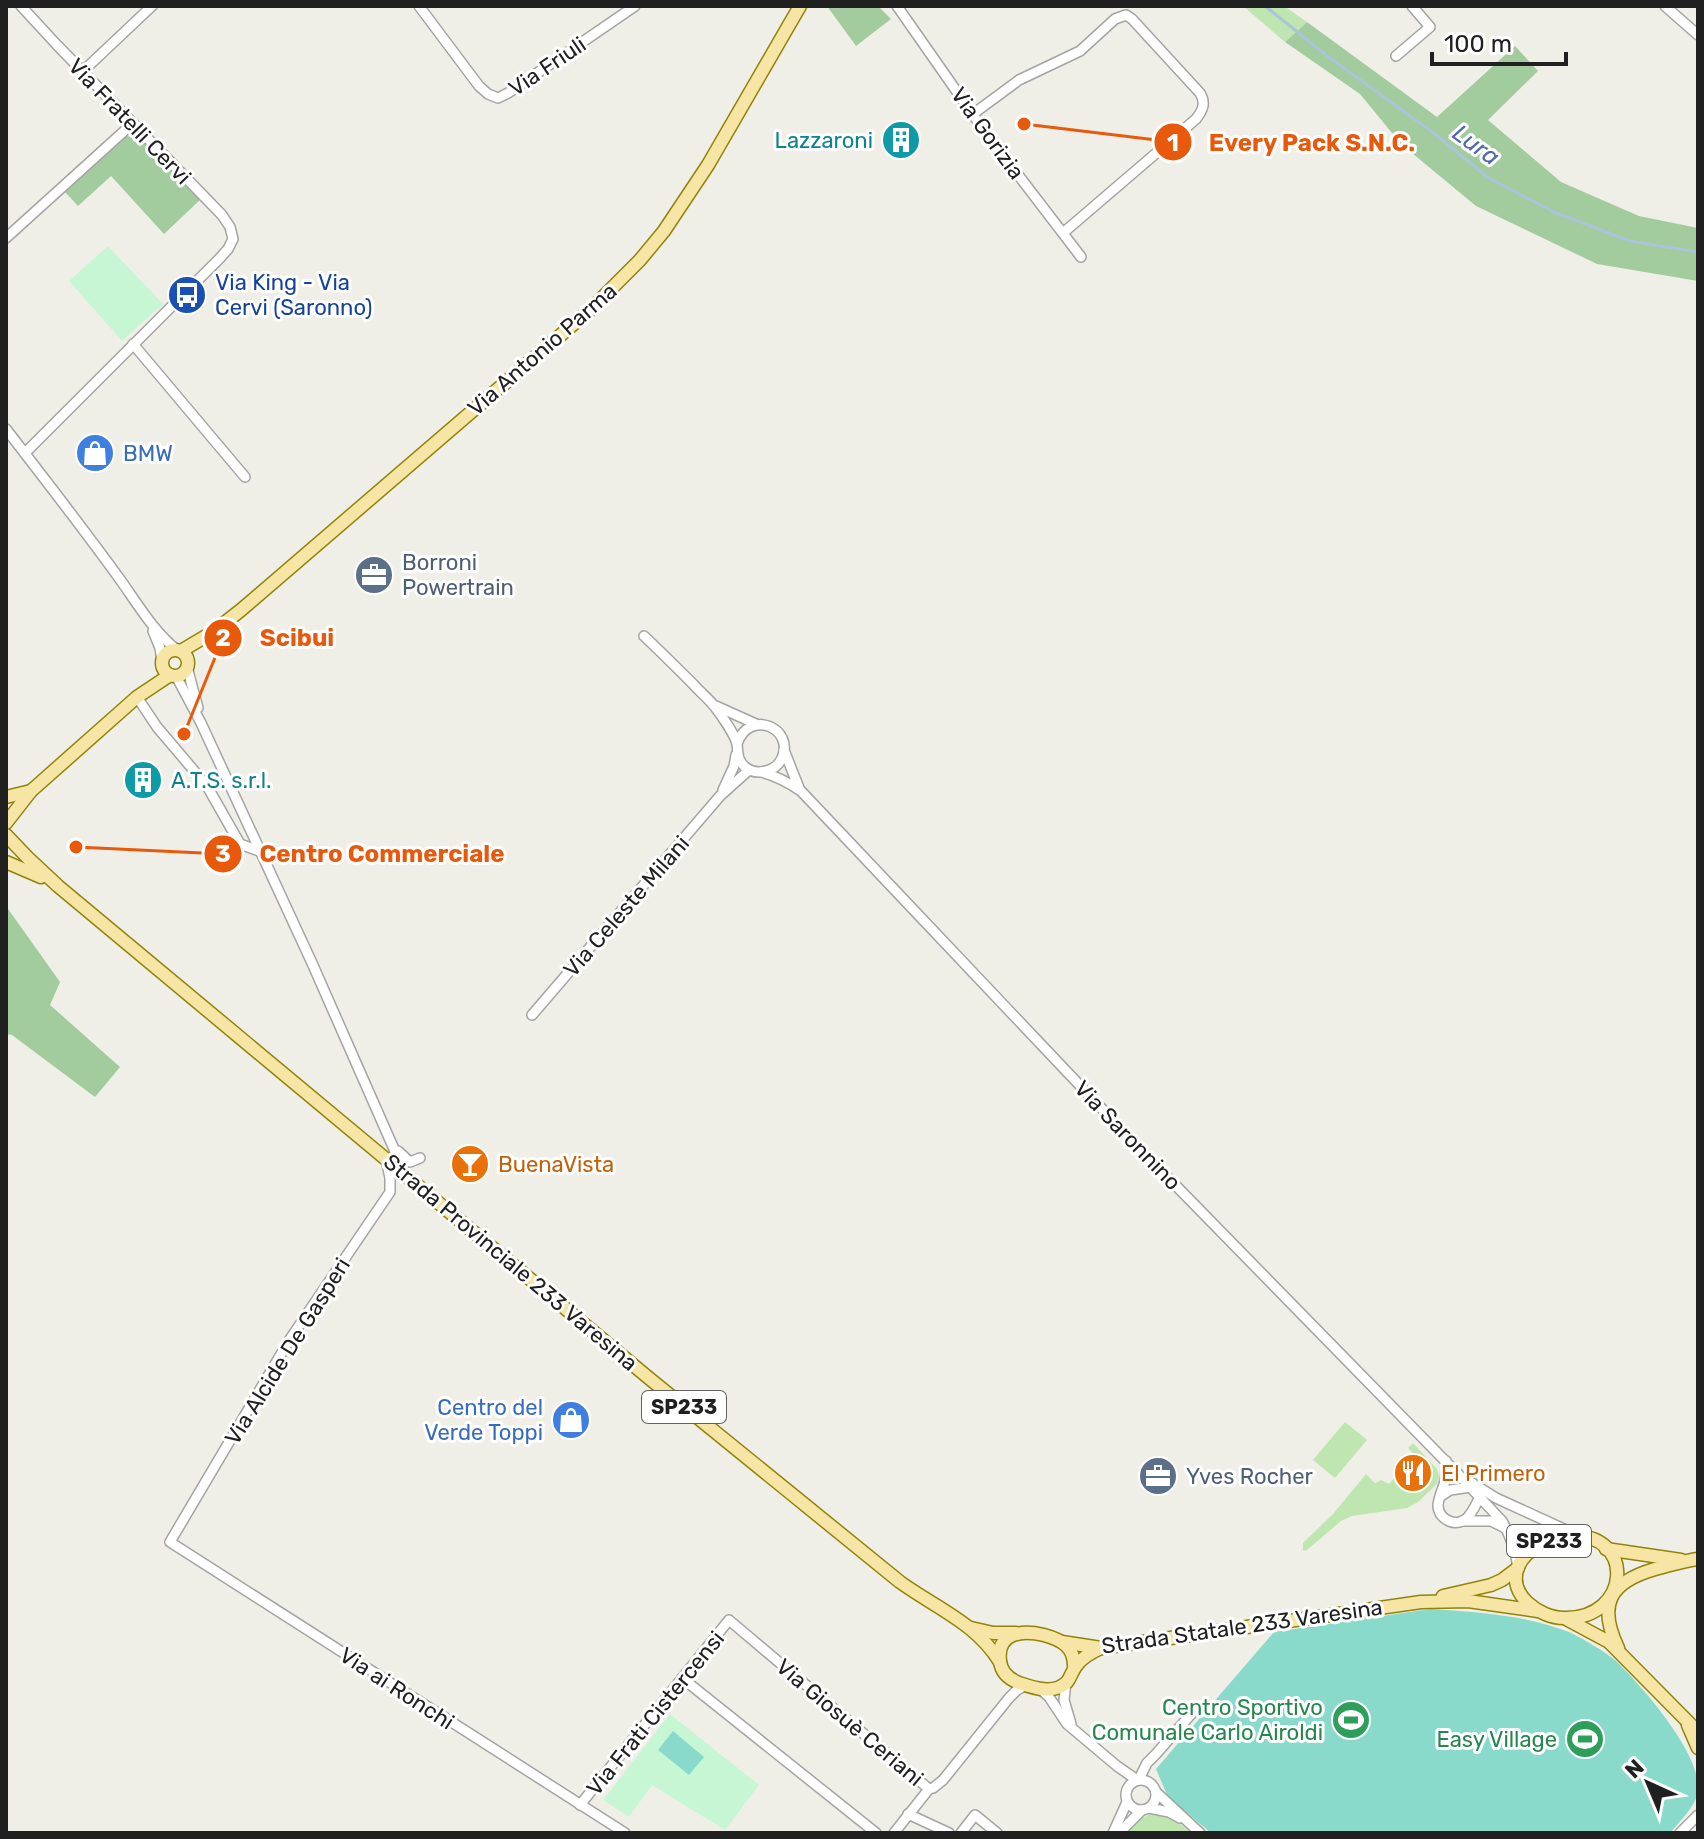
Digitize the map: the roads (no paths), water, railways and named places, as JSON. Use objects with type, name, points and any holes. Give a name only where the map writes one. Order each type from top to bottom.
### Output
[{"type":"main road","name":"Via Antonio Parma","points":[[179,651],[213,632],[591,309],[640,260],[664,231],[708,165],[800,6]]},
{"type":"main road","name":"Via Antonio Parma","points":[[187,667],[213,632]]},
{"type":"main road","points":[[179,651],[188,660],[183,673],[168,669],[166,653],[179,651]]},
{"type":"main road","points":[[6,823],[31,791],[168,669]]},
{"type":"main road","points":[[6,797],[31,791]]},
{"type":"main road","name":"Strada Provinciale 233 Varesina","points":[[6,835],[58,886],[650,1379],[900,1582],[971,1628]]},
{"type":"main road","name":"Strada Provinciale 233 Varesina","points":[[6,862],[58,886]]},
{"type":"main road","name":"SP233","points":[[1614,1592],[1618,1571],[1614,1560],[1606,1549],[1580,1536],[1563,1537],[1539,1546],[1526,1556],[1518,1568],[1521,1594],[1529,1605],[1554,1617],[1565,1618],[1579,1617],[1601,1607],[1627,1580],[1639,1574],[1698,1559]]},
{"type":"main road","name":"SP233","points":[[1606,1549],[1684,1561]]},
{"type":"main road","name":"Strada Statale 233 Varesina","points":[[1062,1642],[1101,1648],[1421,1602],[1491,1585],[1518,1568]]},
{"type":"main road","points":[[1614,1592],[1608,1617],[1610,1631],[1619,1651]]},
{"type":"main road","name":"Strada Statale 233 Varesina","points":[[1421,1602],[1468,1601],[1538,1611]]},
{"type":"main road","points":[[1565,1618],[1598,1635],[1619,1651],[1698,1732]]},
{"type":"main road","name":"SP233","points":[[971,1628],[993,1633],[1028,1631],[1062,1642]]},
{"type":"main road","name":"SP233","points":[[971,1628],[990,1646],[1010,1678],[1032,1686]]},
{"type":"main road","points":[[1000,1662],[1003,1644],[1016,1633]]},
{"type":"main road","points":[[1062,1642],[1073,1655],[1074,1668]]},
{"type":"main road","name":"SP233","points":[[1066,1682],[1086,1656],[1101,1648]]},
{"type":"main road","points":[[1032,1686],[1056,1689],[1066,1682]]},
{"type":"main road","points":[[1682,1716],[1698,1748]]},
{"type":"street","name":"Via Fratelli Cervi","points":[[21,6],[222,215],[230,227],[233,239],[228,249],[133,344]]},
{"type":"street","points":[[82,72],[152,6]]},
{"type":"street","name":"Via Friuli","points":[[419,6],[479,86],[498,98],[635,6]]},
{"type":"street","name":"Via Gorizia","points":[[897,6],[973,114],[1081,257]]},
{"type":"street","points":[[1396,56],[1430,27],[1412,6]]},
{"type":"street","points":[[1666,7],[1698,35]]},
{"type":"street","points":[[973,114],[1019,80],[1080,51],[1115,19],[1126,15],[1200,93],[1204,106],[1196,119],[1063,233]]},
{"type":"street","points":[[6,238],[132,124]]},
{"type":"street","points":[[25,453],[133,344],[245,477]]},
{"type":"street","points":[[6,429],[151,624],[179,651]]},
{"type":"street","points":[[151,624],[168,669],[201,723],[312,963],[405,1175]]},
{"type":"street","name":"Via Saronnino","points":[[644,636],[714,705],[736,748],[739,761],[749,770],[775,775],[801,791],[1141,1150],[1477,1490],[1507,1529],[1518,1568]]},
{"type":"street","points":[[187,667],[201,723]]},
{"type":"street","points":[[137,697],[157,727],[207,786],[240,844],[259,851]]},
{"type":"street","name":"Via Saronnino","points":[[714,705],[756,724],[773,728],[779,734],[801,791]]},
{"type":"street","points":[[720,796],[734,766],[736,748],[743,732],[756,724]]},
{"type":"street","points":[[761,772],[779,764],[784,750]]},
{"type":"street","points":[[720,796],[749,770]]},
{"type":"street","name":"Via Celeste Milani","points":[[532,1015],[720,796]]},
{"type":"street","points":[[393,1145],[410,1162],[420,1158]]},
{"type":"street","name":"Via Alcide De Gasperi","points":[[170,1542],[290,1339],[390,1192],[386,1159]]},
{"type":"street","points":[[1446,1461],[1445,1480],[1438,1505],[1441,1515],[1450,1522],[1491,1521],[1507,1529]]},
{"type":"street","points":[[1441,1496],[1450,1490],[1477,1490],[1468,1517],[1462,1521]]},
{"type":"street","name":"Via Saronnino","points":[[1477,1490],[1580,1536]]},
{"type":"street","name":"Via ai Ronchi","points":[[170,1542],[625,1833]]},
{"type":"street","name":"Via Frati Cistercensi","points":[[580,1805],[729,1620]]},
{"type":"street","name":"Via Giosuè Ceriani","points":[[729,1620],[929,1789],[894,1833]]},
{"type":"street","points":[[682,1678],[876,1833]]},
{"type":"street","points":[[1066,1682],[1064,1700],[1072,1727]]},
{"type":"street","points":[[929,1789],[943,1780],[1009,1698],[1017,1690],[1032,1686],[1049,1697],[1072,1727],[1117,1766],[1153,1787],[1200,1833]]},
{"type":"street","points":[[1183,1819],[1169,1812],[1133,1808],[1125,1797],[1129,1784],[1138,1780],[1147,1763],[1193,1712]]},
{"type":"street","points":[[1116,1833],[1155,1801],[1150,1765],[1156,1754]]},
{"type":"street","points":[[1117,1766],[1127,1788]]},
{"type":"street","points":[[1116,1833],[1127,1802]]},
{"type":"street","points":[[908,1814],[949,1833]]},
{"type":"street","points":[[961,1833],[975,1815],[997,1833]]},
{"type":"street","points":[[1680,1833],[1698,1815]]},
{"type":"waterway","name":"Lura","points":[[1265,6],[1487,177],[1554,212],[1630,241],[1698,252]]},
{"type":"place","name":"Every Pack S.N.C.","points":[[1024,124]]},
{"type":"place","name":"Lazzaroni","points":[[901,140]]},
{"type":"place","name":"Via King - Via Cervi (Saronno)","points":[[187,295]]},
{"type":"place","name":"BMW","points":[[95,453]]},
{"type":"place","name":"Borroni Powertrain","points":[[374,575]]},
{"type":"place","name":"Scibui","points":[[184,734]]},
{"type":"place","name":"A.T.S. s.r.l.","points":[[143,780]]},
{"type":"place","name":"Centro Commerciale","points":[[76,847]]},
{"type":"place","name":"BuenaVista","points":[[470,1164]]},
{"type":"place","name":"Centro del Verde Toppi","points":[[571,1420]]},
{"type":"place","name":"El Primero","points":[[1413,1473]]},
{"type":"place","name":"Yves Rocher","points":[[1158,1476]]},
{"type":"place","name":"Centro Sportivo Comunale Carlo Airoldi","points":[[1351,1720]]},
{"type":"place","name":"Easy Village","points":[[1585,1739]]}]
